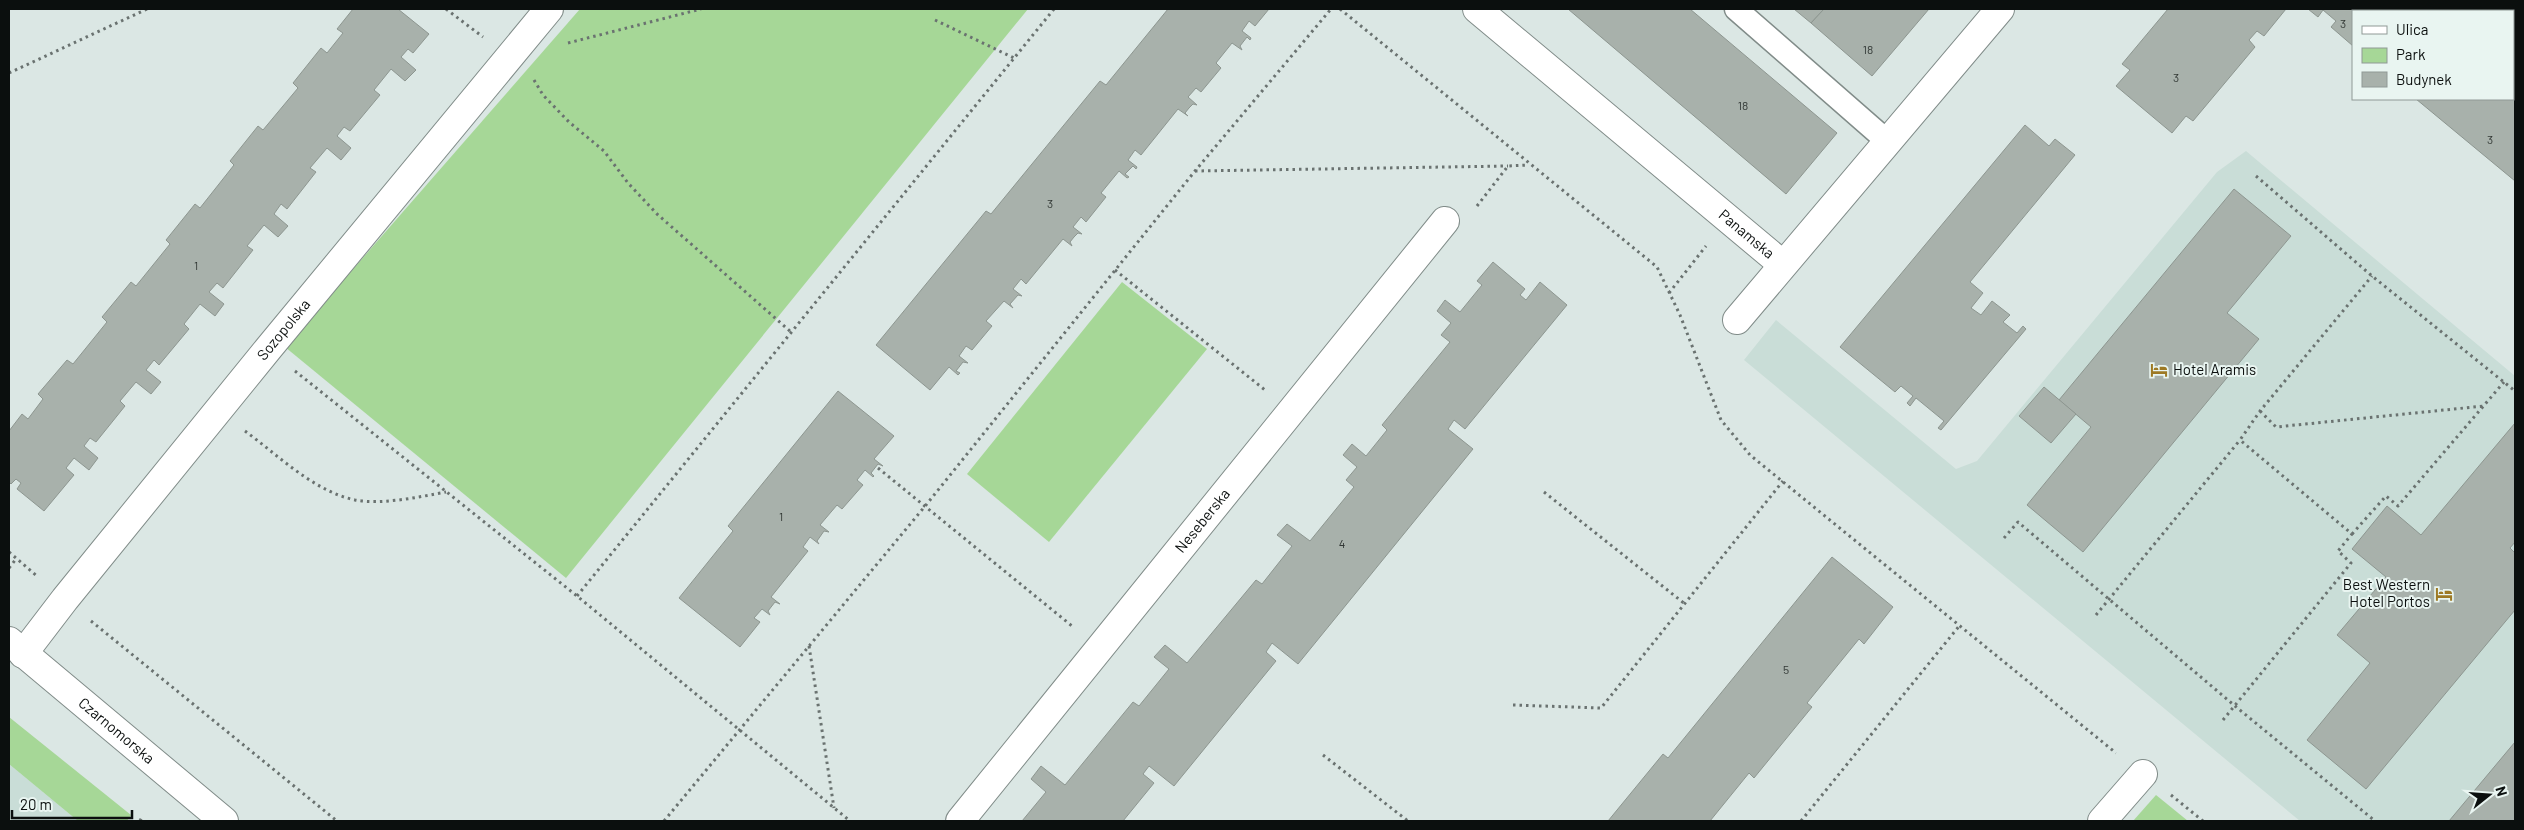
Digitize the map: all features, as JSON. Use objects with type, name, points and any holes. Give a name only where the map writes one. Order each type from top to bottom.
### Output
[{"type":"street","name":"Sozopolska","points":[[16,648],[65,599],[268,349],[515,56],[549,9]]},
{"type":"street","name":"Panamska","points":[[1477,9],[1782,264],[2000,9]]},
{"type":"street","name":"Neseberska","points":[[960,821],[1445,221]]},
{"type":"street","points":[[1737,320],[1782,264]]},
{"type":"street","name":"Czarnomorska","points":[[16,648],[224,821]]},
{"type":"street","points":[[2102,821],[2143,774]]},
{"type":"lane","points":[[1736,9],[1888,141]]},
{"type":"path","points":[[9,73],[147,9]]},
{"type":"path","points":[[446,9],[515,56],[543,95],[568,122],[604,151],[628,183],[657,214],[791,332]]},
{"type":"path","points":[[515,56],[701,9]]},
{"type":"path","points":[[577,596],[1054,9]]},
{"type":"path","points":[[664,821],[740,732],[809,645],[926,505],[1195,171],[1332,9]]},
{"type":"path","points":[[1340,9],[1657,267],[1680,315],[1721,420],[1750,455],[2203,821]]},
{"type":"path","points":[[935,20],[1014,58]]},
{"type":"path","points":[[1195,171],[1508,166]]},
{"type":"path","points":[[2256,176],[2372,276],[2515,391]]},
{"type":"path","points":[[1114,270],[1291,411]]},
{"type":"path","points":[[2096,615],[2240,440],[2260,411],[2372,276]]},
{"type":"path","points":[[268,349],[577,596],[850,821]]},
{"type":"path","points":[[2223,720],[2350,563],[2338,551],[2352,534],[2386,496],[2398,506],[2504,382]]},
{"type":"path","points":[[2260,411],[2276,427],[2484,406]]},
{"type":"path","points":[[219,411],[322,487],[356,500],[396,500],[446,492]]},
{"type":"path","points":[[2240,440],[2352,534]]},
{"type":"path","points":[[878,468],[926,505],[1100,649]]},
{"type":"path","points":[[1513,705],[1601,708],[1783,481]]},
{"type":"path","points":[[1544,492],[1684,604]]},
{"type":"path","points":[[2004,538],[2018,522],[2235,706],[2375,821]]},
{"type":"path","points":[[9,552],[337,821]]},
{"type":"path","points":[[9,568],[16,559]]},
{"type":"path","points":[[1801,821],[1960,625]]},
{"type":"path","points":[[809,645],[834,808]]},
{"type":"path","points":[[1322,755],[1408,821]]},
{"type":"shaded area","points":[[2246,151],[2515,376],[2515,821],[2300,821],[1744,360],[1776,320],[1956,469],[1977,461],[2217,172]]},
{"type":"shaded area","points":[[9,764],[78,821],[9,821]]},
{"type":"green space","points":[[580,9],[1028,9],[566,578],[285,347]]},
{"type":"green space","points":[[1122,282],[1207,349],[1049,542],[967,474]]},
{"type":"green space","points":[[9,717],[131,815],[127,821],[78,821],[9,764]]},
{"type":"green space","points":[[2156,795],[2188,821],[2133,821]]},
{"type":"building","points":[[353,9],[398,9],[429,34],[413,53],[408,49],[401,57],[416,70],[405,81],[391,69],[374,90],[380,95],[350,131],[344,127],[337,136],[351,148],[341,160],[327,148],[310,168],[316,172],[287,209],[281,204],[274,214],[288,226],[278,237],[264,225],[247,246],[253,250],[223,288],[217,283],[209,292],[224,304],[215,316],[200,304],[184,324],[189,329],[159,365],[154,360],[146,370],[161,382],[151,394],[136,382],[120,401],[125,406],[96,442],[90,438],[84,446],[98,458],[89,470],[74,458],[66,468],[74,475],[44,511],[17,489],[21,483],[16,479],[11,484],[9,482],[9,431],[22,414],[28,419],[43,399],[38,394],[67,360],[73,364],[107,322],[102,317],[131,282],[136,286],[170,244],[166,240],[195,204],[200,208],[234,165],[230,161],[258,126],[263,130],[298,88],[293,83],[321,48],[327,53],[343,33],[337,29]]},
{"type":"building","points":[[1168,9],[1269,9],[1255,26],[1249,21],[1242,31],[1251,38],[1250,40],[1247,37],[1240,46],[1242,50],[1232,43],[1216,63],[1221,68],[1201,92],[1196,88],[1188,97],[1197,105],[1193,104],[1189,108],[1185,113],[1188,116],[1178,109],[1141,155],[1135,150],[1128,160],[1137,167],[1136,169],[1133,166],[1125,174],[1129,177],[1127,178],[1119,171],[1101,193],[1106,197],[1086,222],[1081,217],[1073,227],[1082,234],[1078,233],[1074,237],[1070,242],[1072,246],[1063,239],[1026,284],[1021,279],[1013,289],[1022,296],[1018,295],[1010,304],[1013,308],[1004,301],[986,321],[992,326],[972,350],[966,346],[959,356],[968,363],[963,362],[956,371],[960,373],[958,375],[949,367],[930,390],[876,345],[986,211],[991,214],[1100,81],[1106,85]]},
{"type":"building","points":[[1568,9],[1690,9],[1837,133],[1786,194]]},
{"type":"building","points":[[1794,9],[1824,9],[1811,23]]},
{"type":"building","points":[[1824,9],[1929,9],[1872,76],[1811,23]]},
{"type":"building","points":[[2168,9],[2286,9],[2264,36],[2257,31],[2249,40],[2255,47],[2193,121],[2186,116],[2172,133],[2116,86],[2130,70],[2122,64]]},
{"type":"building","points":[[2308,9],[2444,10],[2352,10],[2352,45],[2331,27],[2336,21],[2323,10],[2318,17]]},
{"type":"building","points":[[2514,68],[2515,181],[2417,100],[2514,100]]},
{"type":"building","points":[[2025,125],[2049,146],[2055,139],[2075,155],[1970,282],[1983,293],[1971,308],[1981,315],[1992,301],[2010,315],[2003,322],[2017,333],[2023,326],[2026,329],[1941,430],[1938,428],[1944,421],[1916,398],[1910,406],[1907,403],[1913,396],[1901,386],[1895,392],[1840,347]]},
{"type":"building","name":"Hotel Aramis","points":[[2234,189],[2291,236],[2227,313],[2259,339],[2083,552],[2027,505],[2091,427],[2059,400]]},
{"type":"building","points":[[1493,262],[1525,289],[1520,295],[1526,300],[1540,282],[1567,305],[1465,429],[1454,420],[1448,429],[1473,449],[1298,664],[1272,643],[1266,652],[1276,661],[1174,786],[1149,766],[1143,774],[1154,783],[1123,821],[1022,821],[1046,792],[1031,779],[1041,766],[1065,785],[1133,702],[1139,706],[1169,669],[1154,657],[1165,645],[1187,663],[1256,580],[1262,584],[1292,546],[1277,535],[1287,524],[1310,541],[1354,487],[1346,480],[1357,467],[1343,455],[1352,444],[1366,456],[1387,430],[1382,425],[1450,342],[1441,335],[1451,323],[1437,311],[1445,300],[1460,312],[1482,285],[1477,281]]},
{"type":"building","points":[[2044,387],[2076,414],[2051,443],[2019,416]]},
{"type":"building","points":[[838,391],[894,436],[874,459],[883,466],[878,464],[871,473],[873,477],[865,470],[857,480],[863,485],[842,509],[837,505],[820,525],[829,532],[824,531],[817,541],[819,544],[810,537],[803,547],[808,551],[771,597],[780,604],[775,602],[768,611],[770,615],[762,609],[754,618],[760,622],[740,647],[679,598],[733,531],[728,526]]},
{"type":"building","name":"Best Western Hotel Portos","points":[[2515,423],[2515,542],[2510,548],[2515,553],[2515,610],[2366,789],[2307,740],[2370,663],[2337,635],[2386,577],[2352,549],[2387,506],[2421,535]]},
{"type":"building","points":[[1832,557],[1893,607],[1864,644],[1859,639],[1807,703],[1812,707],[1754,778],[1749,773],[1710,821],[1608,821],[1663,754],[1668,758]]},
{"type":"building","points":[[2515,742],[2515,821],[2449,821]]},
{"type":"place","name":"Hotel Aramis","points":[[2159,370]]},
{"type":"place","name":"Best Western Hotel Portos","points":[[2444,594]]}]
